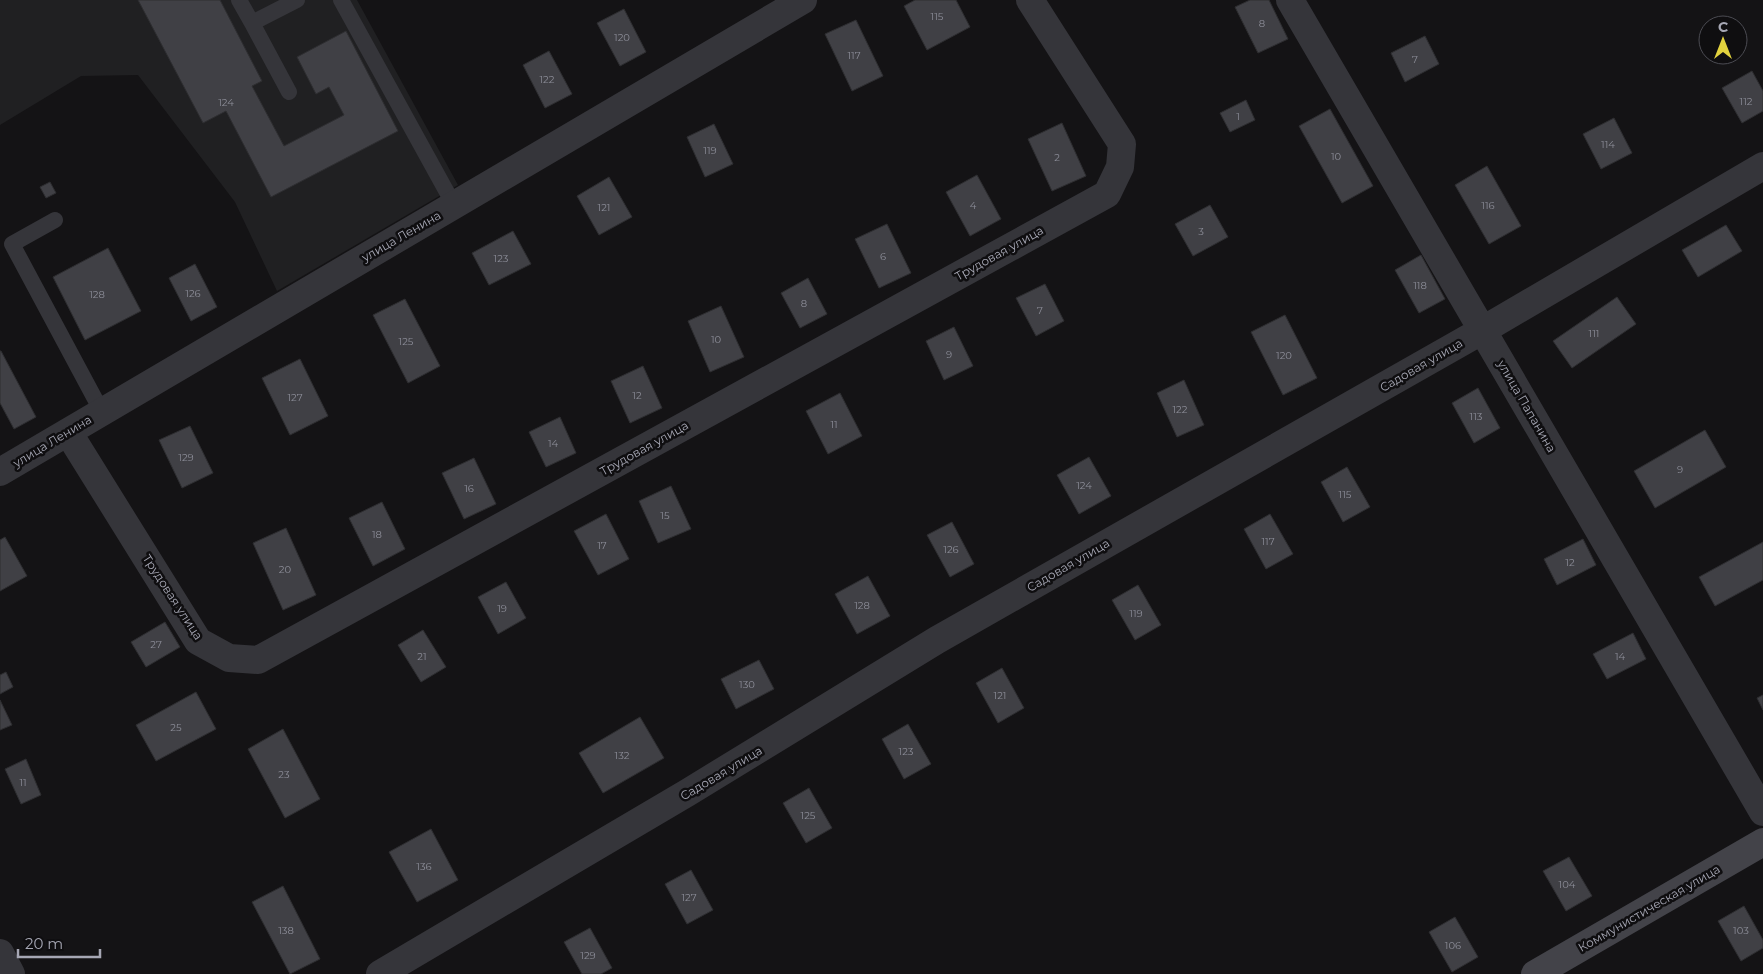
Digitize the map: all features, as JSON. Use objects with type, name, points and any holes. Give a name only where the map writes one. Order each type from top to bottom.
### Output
[{"type":"street","name":"улица Ленина","points":[[0,472],[803,0]]},
{"type":"street","name":"Трудовая улица","points":[[68,432],[198,641],[229,658],[258,660],[1107,194],[1120,167],[1122,144],[1030,0]]},
{"type":"street","name":"улица Папанина","points":[[1290,0],[1763,812]]},
{"type":"street","name":"Садовая улица","points":[[380,974],[679,798],[938,640],[1483,330],[1763,166]]},
{"type":"street","name":"Коммунистическая улица","points":[[1535,974],[1763,842]]},
{"type":"street","points":[[0,953],[10,974]]},
{"type":"lane","points":[[239,0],[289,92]]},
{"type":"lane","points":[[252,23],[297,0]]},
{"type":"lane","points":[[341,0],[454,205]]},
{"type":"lane","points":[[55,220],[12,244],[102,412]]},
{"type":"shaded area","points":[[0,0],[357,0],[458,185],[277,291],[235,202],[138,75],[81,76],[0,125]]},
{"type":"building","points":[[138,0],[220,0],[262,81],[252,86],[284,146],[344,115],[329,87],[316,94],[297,57],[346,31],[398,131],[271,197],[226,111],[203,123]]},
{"type":"building","points":[[915,0],[956,0],[970,27],[927,50],[904,6]]},
{"type":"building","points":[[1250,0],[1269,0],[1288,39],[1258,53],[1235,7]]},
{"type":"building","points":[[624,9],[646,52],[620,66],[597,23]]},
{"type":"building","points":[[856,20],[883,76],[852,91],[825,34]]},
{"type":"building","points":[[1425,36],[1439,64],[1405,82],[1391,53]]},
{"type":"building","points":[[549,51],[572,94],[545,108],[523,65]]},
{"type":"building","points":[[1752,71],[1763,91],[1763,111],[1742,123],[1722,88]]},
{"type":"building","points":[[1246,100],[1255,120],[1230,132],[1220,113]]},
{"type":"building","points":[[1330,109],[1373,186],[1342,203],[1299,126]]},
{"type":"building","points":[[1614,118],[1632,153],[1601,169],[1583,134]]},
{"type":"building","points":[[1062,123],[1086,176],[1052,191],[1028,139]]},
{"type":"building","points":[[714,124],[733,164],[705,177],[687,137]]},
{"type":"building","points":[[1487,166],[1521,226],[1489,244],[1455,185]]},
{"type":"building","points":[[977,175],[1001,219],[970,236],[946,192]]},
{"type":"building","points":[[609,177],[632,217],[599,235],[577,196]]},
{"type":"building","points":[[50,182],[56,193],[46,198],[40,187]]},
{"type":"building","points":[[1210,205],[1228,237],[1193,256],[1175,224]]},
{"type":"building","points":[[887,224],[911,273],[879,288],[855,239]]},
{"type":"building","points":[[1726,225],[1742,251],[1698,277],[1682,250]]},
{"type":"building","points":[[513,231],[531,264],[489,285],[472,253]]},
{"type":"building","points":[[108,248],[141,311],[85,340],[53,277]]},
{"type":"building","points":[[1421,255],[1445,299],[1419,313],[1395,270]]},
{"type":"building","points":[[195,264],[217,307],[191,321],[169,278]]},
{"type":"building","points":[[808,278],[827,314],[800,328],[781,293]]},
{"type":"building","points":[[1045,284],[1064,321],[1036,336],[1016,298]]},
{"type":"building","points":[[1617,297],[1636,324],[1572,368],[1553,341]]},
{"type":"building","points":[[405,299],[440,366],[408,383],[373,315]]},
{"type":"building","points":[[721,306],[744,357],[710,372],[688,321]]},
{"type":"building","points":[[1285,315],[1317,378],[1283,395],[1251,332]]},
{"type":"building","points":[[954,327],[973,366],[944,380],[926,341]]},
{"type":"building","points":[[0,351],[36,417],[14,429],[0,403]]},
{"type":"building","points":[[300,359],[328,416],[290,435],[262,378]]},
{"type":"building","points":[[643,366],[662,408],[630,423],[611,381]]},
{"type":"building","points":[[1184,380],[1204,425],[1177,437],[1157,393]]},
{"type":"building","points":[[1478,388],[1500,428],[1474,443],[1452,403]]},
{"type":"building","points":[[840,393],[862,436],[828,454],[806,411]]},
{"type":"building","points":[[560,417],[576,453],[546,467],[529,432]]},
{"type":"building","points":[[190,426],[213,473],[182,488],[159,440]]},
{"type":"building","points":[[1705,430],[1726,467],[1655,508],[1634,471]]},
{"type":"building","points":[[1089,457],[1111,496],[1079,514],[1057,475]]},
{"type":"building","points":[[474,458],[496,504],[464,519],[442,473]]},
{"type":"building","points":[[1347,467],[1370,507],[1343,522],[1321,482]]},
{"type":"building","points":[[671,486],[691,529],[658,543],[639,501]]},
{"type":"building","points":[[382,502],[405,549],[373,566],[349,518]]},
{"type":"building","points":[[606,514],[629,559],[598,575],[574,531]]},
{"type":"building","points":[[1270,514],[1293,554],[1266,569],[1244,529]]},
{"type":"building","points":[[952,522],[974,564],[950,577],[927,535]]},
{"type":"building","points":[[286,528],[316,595],[283,610],[253,543]]},
{"type":"building","points":[[5,537],[27,576],[0,591],[0,540]]},
{"type":"building","points":[[1583,539],[1596,565],[1557,585],[1544,559]]},
{"type":"building","points":[[1763,542],[1763,580],[1715,606],[1699,577]]},
{"type":"building","points":[[868,576],[890,616],[857,634],[835,594]]},
{"type":"building","points":[[506,582],[526,618],[498,634],[478,597]]},
{"type":"building","points":[[1138,585],[1161,625],[1135,640],[1112,600]]},
{"type":"building","points":[[165,622],[180,647],[146,667],[131,642]]},
{"type":"building","points":[[423,630],[446,667],[421,682],[398,645]]},
{"type":"building","points":[[1633,633],[1646,659],[1607,679],[1593,654]]},
{"type":"building","points":[[759,660],[774,689],[736,709],[721,679]]},
{"type":"building","points":[[1002,668],[1024,708],[998,723],[976,683]]},
{"type":"building","points":[[6,672],[13,687],[0,694],[0,675]]},
{"type":"building","points":[[196,692],[216,729],[156,761],[136,725]]},
{"type":"building","points":[[1763,695],[1763,710],[1757,698]]},
{"type":"building","points":[[0,700],[12,725],[0,730]]},
{"type":"building","points":[[640,717],[664,758],[603,793],[579,753]]},
{"type":"building","points":[[908,724],[931,764],[904,779],[882,739]]},
{"type":"building","points":[[283,729],[320,799],[285,818],[248,749]]},
{"type":"building","points":[[26,759],[41,795],[21,804],[5,769]]},
{"type":"building","points":[[809,788],[832,828],[806,843],[783,803]]},
{"type":"building","points":[[431,829],[458,880],[417,902],[389,852]]},
{"type":"building","points":[[1569,857],[1592,896],[1566,911],[1543,871]]},
{"type":"building","points":[[691,870],[713,910],[687,924],[665,884]]},
{"type":"building","points":[[283,886],[320,959],[290,974],[252,902]]},
{"type":"building","points":[[1744,906],[1763,940],[1763,948],[1741,961],[1718,921]]},
{"type":"building","points":[[1455,917],[1478,957],[1452,972],[1429,932]]},
{"type":"building","points":[[590,928],[612,968],[601,974],[582,974],[564,942]]}]
